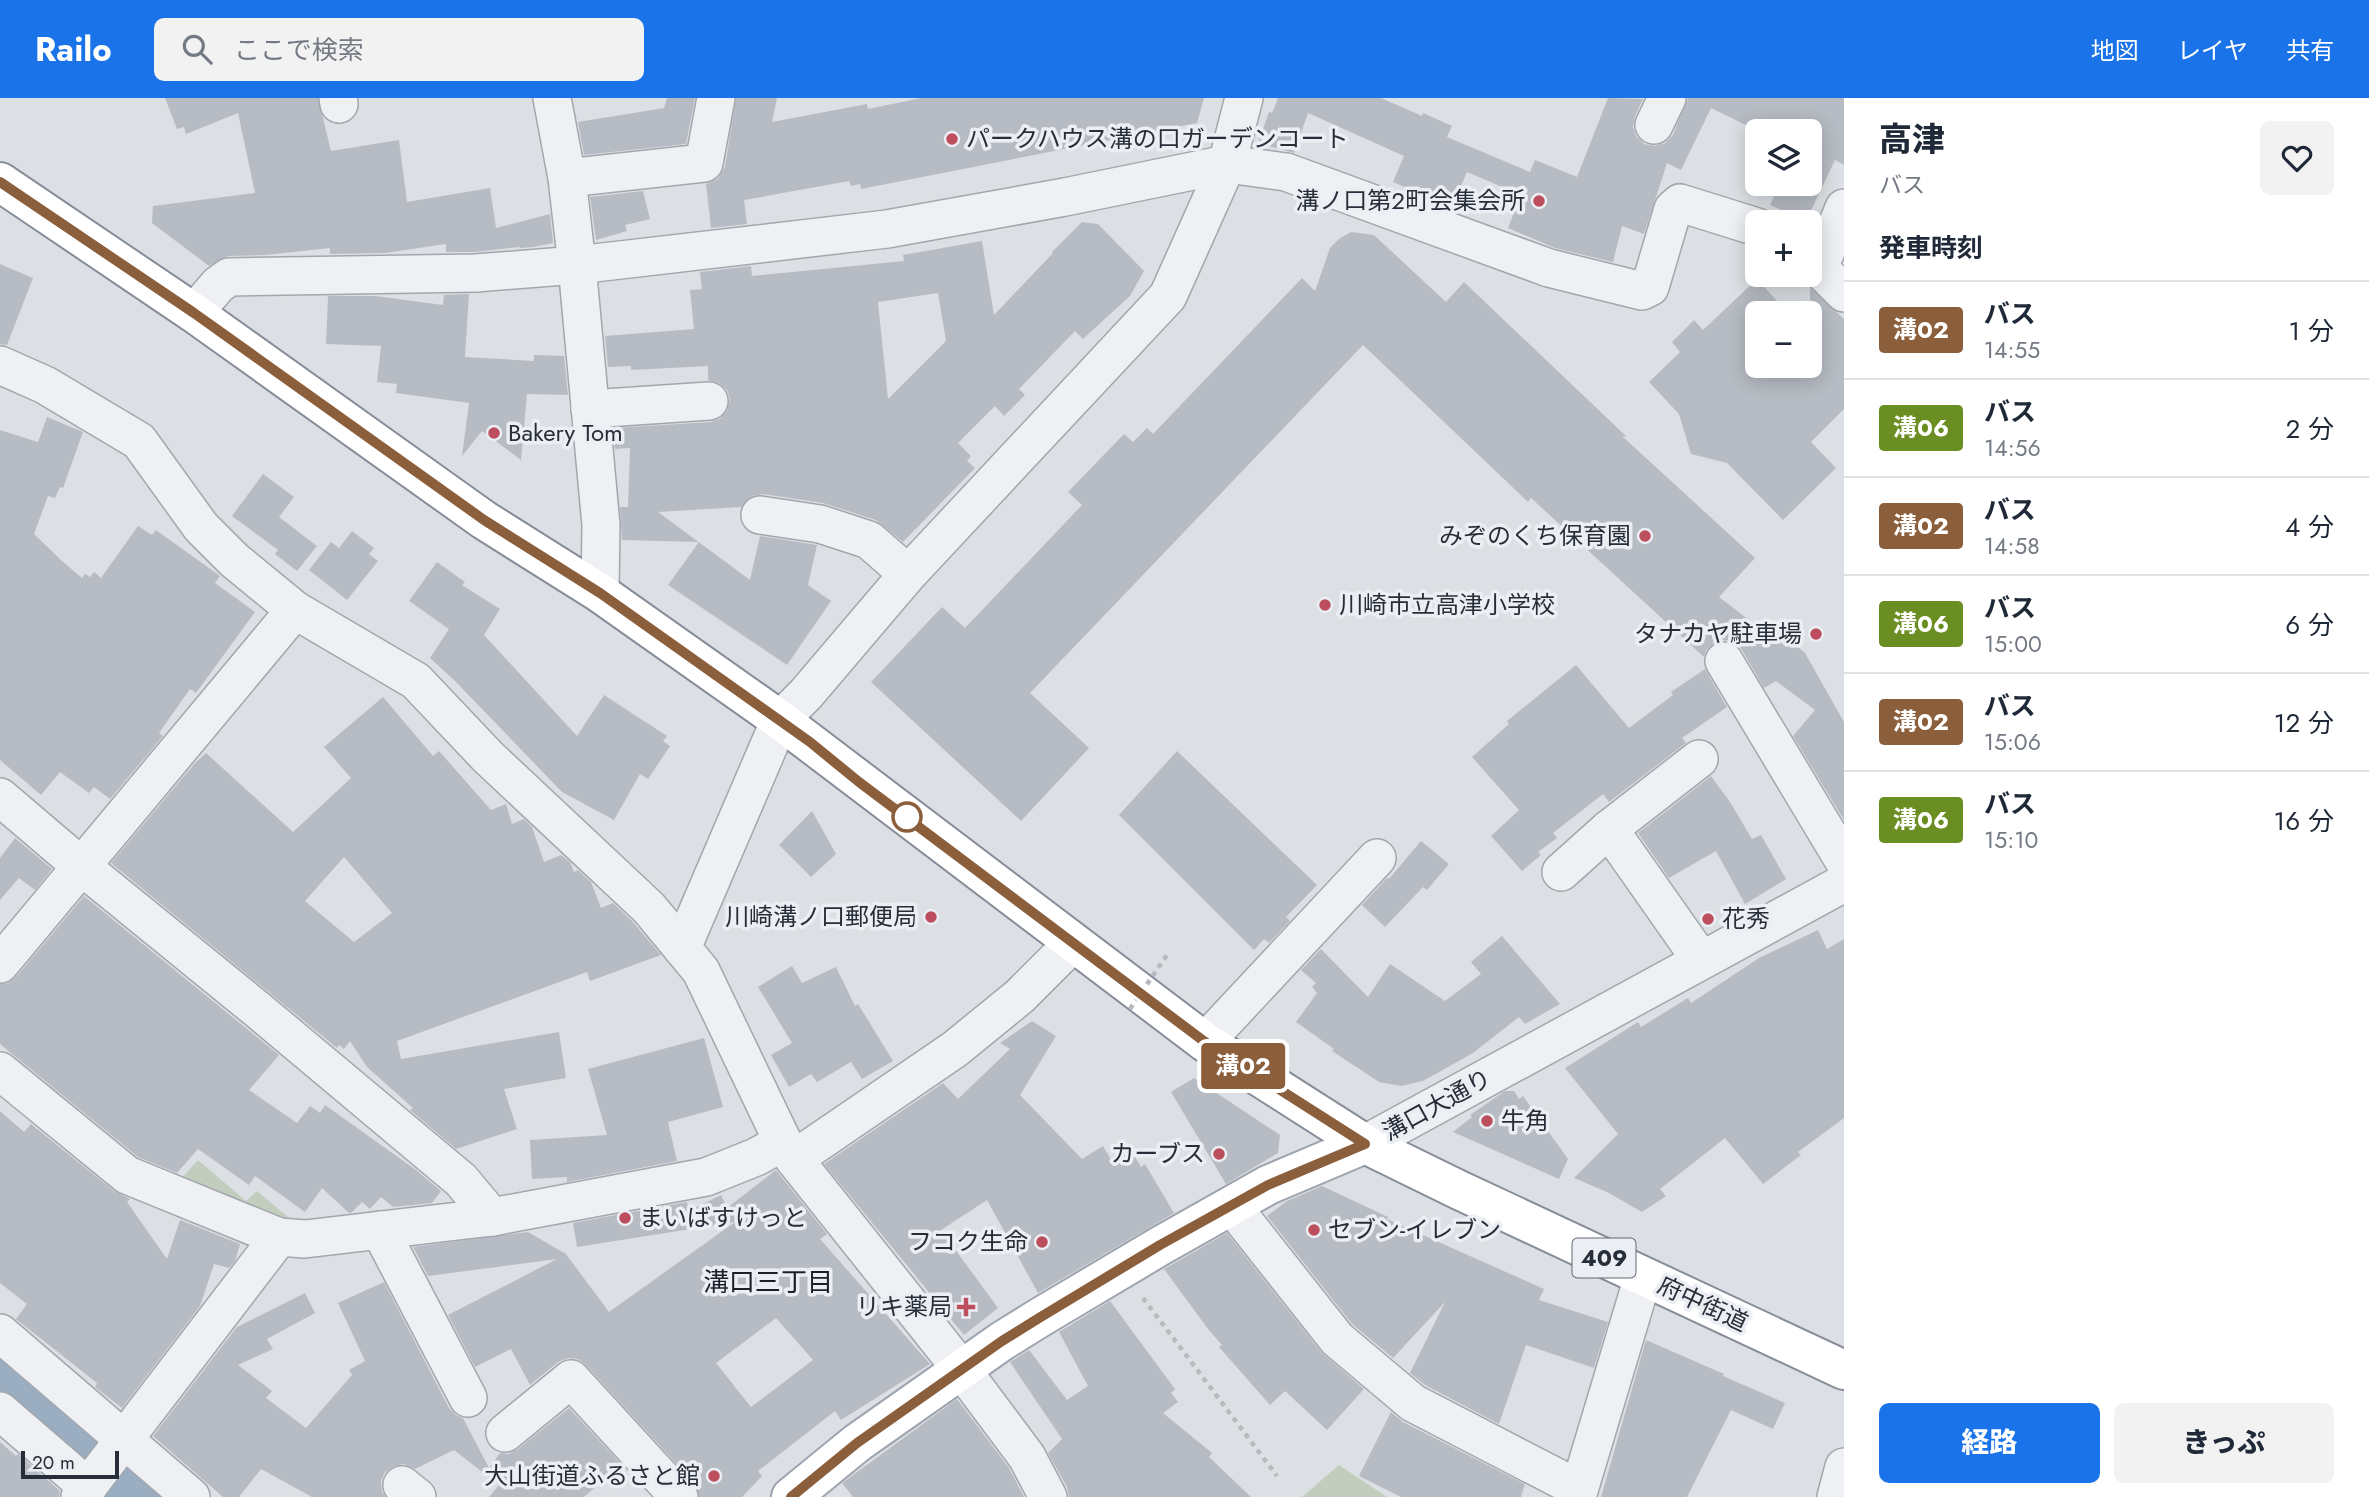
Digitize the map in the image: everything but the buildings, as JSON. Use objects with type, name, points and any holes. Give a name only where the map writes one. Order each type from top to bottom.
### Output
[{"type":"main road","name":"府中街道","points":[[0,182],[194,313],[484,520],[600,593],[780,720],[1205,1042],[1365,1144],[1844,1370]]},
{"type":"main road","name":"溝口大通り","points":[[791,1497],[857,1443],[1002,1341],[1268,1185],[1365,1144]]},
{"type":"street","points":[[552,98],[567,178],[577,265],[601,524],[600,593]]},
{"type":"street","points":[[567,178],[704,163],[716,98]]},
{"type":"street","points":[[682,948],[780,720],[806,694],[908,574],[1168,296],[1227,164],[1244,98]]},
{"type":"street","points":[[194,313],[218,285],[229,277],[476,273],[577,265],[887,229],[1227,164],[1286,172],[1549,268],[1643,291],[1650,287],[1673,209],[1680,203],[1745,223]]},
{"type":"street","points":[[1844,208],[1819,268],[1844,293]]},
{"type":"street","points":[[0,365],[45,385],[139,441],[201,527],[234,560],[295,610],[415,681],[488,757],[649,908],[706,980],[789,1151],[962,1370],[1027,1457],[1048,1497]]},
{"type":"street","points":[[590,409],[709,401]]},
{"type":"street","points":[[760,515],[820,524],[869,540],[908,574]]},
{"type":"street","points":[[0,964],[295,610]]},
{"type":"street","points":[[1724,661],[1844,861]]},
{"type":"street","points":[[1561,872],[1609,829],[1699,759]]},
{"type":"street","points":[[0,797],[461,1180],[492,1217]]},
{"type":"street","points":[[1609,829],[1702,960]]},
{"type":"street","points":[[1205,1042],[1377,858]]},
{"type":"street","name":"溝口大通り","points":[[1365,1144],[1844,883]]},
{"type":"street","points":[[0,1071],[127,1175],[279,1237],[305,1239],[492,1217],[706,1177],[756,1157],[789,1151],[955,1049],[1020,996],[1073,943]]},
{"type":"street","points":[[1232,1206],[1337,1339],[1413,1403],[1578,1493],[1643,1277]]},
{"type":"street","points":[[380,1230],[468,1398]]},
{"type":"street","points":[[100,1469],[279,1237]]},
{"type":"street","points":[[0,1334],[100,1469]]},
{"type":"street","points":[[506,1433],[571,1379],[679,1497]]},
{"type":"street","points":[[0,1411],[100,1469],[191,1497]]},
{"type":"street","points":[[1836,1497],[1844,1467]]},
{"type":"path","points":[[1130,1009],[1167,956]]},
{"type":"path","points":[[1121,1269],[1277,1476]]},
{"type":"green space","points":[[198,1160],[246,1201],[257,1191],[294,1222],[290,1226],[181,1179]]},
{"type":"green space","points":[[1339,1465],[1387,1497],[1302,1497]]},
{"type":"waterway","points":[[0,1370],[149,1497]]},
{"type":"bus line","name":"溝02","points":[[0,182],[194,313],[484,520],[600,593],[810,742],[859,782],[1205,1042],[1365,1144],[1268,1185],[1160,1245],[1039,1318],[857,1443],[791,1497]]},
{"type":"place","name":"パークハウス溝の口ガーデンコート","points":[[952,139]]},
{"type":"place","name":"溝ノ口第2町会集会所","points":[[1539,201]]},
{"type":"place","name":"Bakery Tom","points":[[494,433]]},
{"type":"place","name":"みぞのくち保育園","points":[[1645,536]]},
{"type":"place","name":"川崎市立高津小学校","points":[[1325,605]]},
{"type":"place","name":"タナカヤ駐車場","points":[[1816,634]]},
{"type":"place","name":"川崎溝ノ口郵便局","points":[[931,917]]},
{"type":"place","name":"花秀","points":[[1708,919]]},
{"type":"place","name":"牛角","points":[[1487,1121]]},
{"type":"place","name":"カーブス","points":[[1219,1154]]},
{"type":"place","name":"まいばすけっと","points":[[625,1218]]},
{"type":"place","name":"セブン-イレブン","points":[[1314,1230]]},
{"type":"place","name":"フコク生命","points":[[1042,1242]]},
{"type":"place","name":"リキ薬局","points":[[966,1307]]},
{"type":"place","name":"大山街道ふるさと館","points":[[714,1476]]},
{"type":"district","name":"溝口三丁目","points":[[768,1282]]}]
